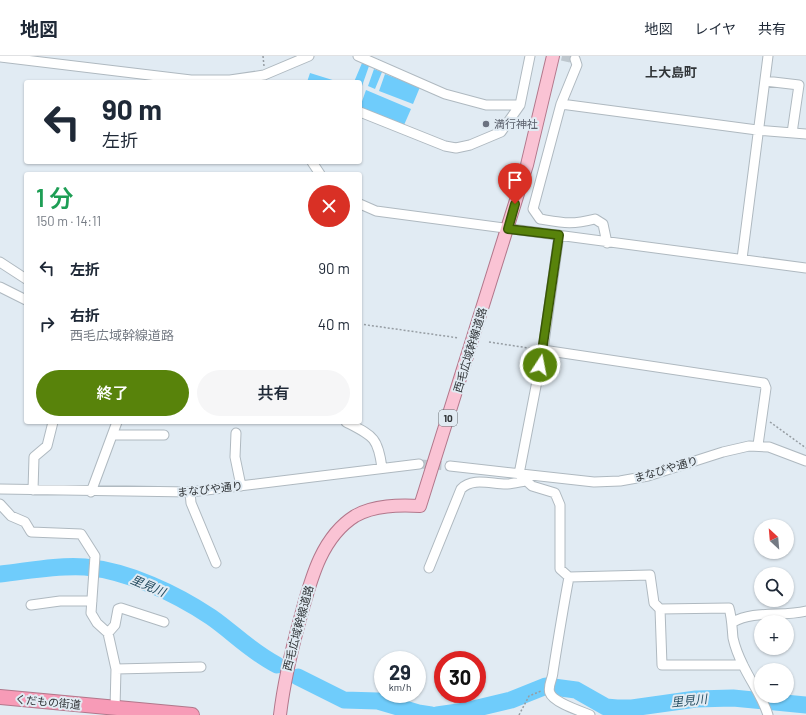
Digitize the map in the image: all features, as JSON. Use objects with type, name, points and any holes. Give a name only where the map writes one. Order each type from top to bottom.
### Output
[{"type":"highway","name":"くだもの街道","points":[[0,697],[192,715]]},
{"type":"main road","name":"西毛広域幹線道路","points":[[280,715],[284,682],[307,594],[317,564],[328,543],[341,527],[354,516],[365,512],[403,505],[420,506],[527,166],[553,56]]},
{"type":"street","points":[[0,57],[191,80],[230,80],[266,78],[309,56]]},
{"type":"street","points":[[358,56],[445,94],[486,104],[520,105]]},
{"type":"street","points":[[362,113],[446,146],[456,148],[470,145],[502,132],[520,105],[530,56]]},
{"type":"street","points":[[742,259],[757,130],[768,56]]},
{"type":"street","points":[[575,59],[576,65],[561,104],[533,209],[540,219],[567,224],[577,224],[595,219],[603,224],[607,243]]},
{"type":"street","points":[[765,81],[799,85],[792,132]]},
{"type":"street","points":[[561,104],[757,130],[806,134]]},
{"type":"street","points":[[362,205],[376,211],[559,235],[607,243],[806,268]]},
{"type":"street","points":[[522,477],[543,350],[559,235]]},
{"type":"street","points":[[0,262],[24,278]]},
{"type":"street","points":[[0,287],[24,299]]},
{"type":"street","points":[[543,350],[759,381],[764,383],[766,388],[758,445]]},
{"type":"street","points":[[33,490],[34,457],[48,446],[52,424]]},
{"type":"street","points":[[91,492],[116,424]]},
{"type":"street","points":[[349,424],[373,438],[378,444],[382,468]]},
{"type":"street","points":[[236,433],[235,457],[241,486]]},
{"type":"street","points":[[113,436],[164,435]]},
{"type":"street","name":"まなびや通り","points":[[450,466],[522,477],[594,482],[620,481],[648,476],[735,449],[758,445],[769,447],[806,461]]},
{"type":"street","name":"まなびや通り","points":[[0,489],[91,492],[190,492],[419,464]]},
{"type":"street","points":[[429,568],[461,489],[465,485],[475,482],[509,484],[522,477]]},
{"type":"street","points":[[522,477],[532,486],[555,493],[557,497],[560,505],[560,569],[568,577],[650,575],[654,603],[660,609],[662,665],[743,665]]},
{"type":"street","points":[[190,492],[191,503],[216,563]]},
{"type":"street","points":[[0,504],[11,516],[25,522],[31,532],[81,534],[95,556],[92,618],[108,633],[116,669],[114,708]]},
{"type":"street","points":[[568,577],[550,687],[551,696],[556,700],[590,715]]},
{"type":"street","points":[[31,605],[60,601],[92,601]]},
{"type":"street","points":[[108,633],[115,625],[118,609],[121,608],[164,622]]},
{"type":"street","points":[[660,609],[729,608],[733,622],[733,639],[743,665],[759,692],[767,712]]},
{"type":"street","points":[[733,622],[743,617],[795,614],[806,611]]},
{"type":"street","points":[[116,669],[201,667]]},
{"type":"path","points":[[362,324],[459,338]]},
{"type":"path","points":[[489,342],[543,350]]},
{"type":"path","points":[[762,419],[806,448]]},
{"type":"path","points":[[519,715],[529,696],[550,687]]},
{"type":"water","points":[[362,63],[369,66],[362,86],[362,80],[355,80]]},
{"type":"water","points":[[374,69],[382,72],[375,89],[368,86]]},
{"type":"water","points":[[310,73],[333,80],[308,80]]},
{"type":"water","points":[[385,74],[420,87],[413,104],[379,91]]},
{"type":"water","points":[[366,90],[411,109],[404,125],[362,108],[362,101]]},
{"type":"waterway","name":"里見川","points":[[0,574],[53,568],[85,567],[101,569],[134,578],[151,584],[197,608],[267,660],[277,665]]},
{"type":"waterway","name":"里見川","points":[[298,677],[344,700],[378,701],[418,713],[431,715]]},
{"type":"waterway","name":"里見川","points":[[437,715],[465,711],[511,700],[546,686],[576,690],[606,707],[617,708],[632,708],[696,699],[733,698],[806,705]]},
{"type":"tunnel","points":[[562,56],[575,59]]},
{"type":"tunnel","points":[[419,464],[450,466]]},
{"type":"place","name":"満行神社","points":[[486,124]]},
{"type":"district","name":"上大島町","points":[[671,72]]},
{"type":"route","points":[[515,204],[508,229],[559,235],[540,365]]}]
